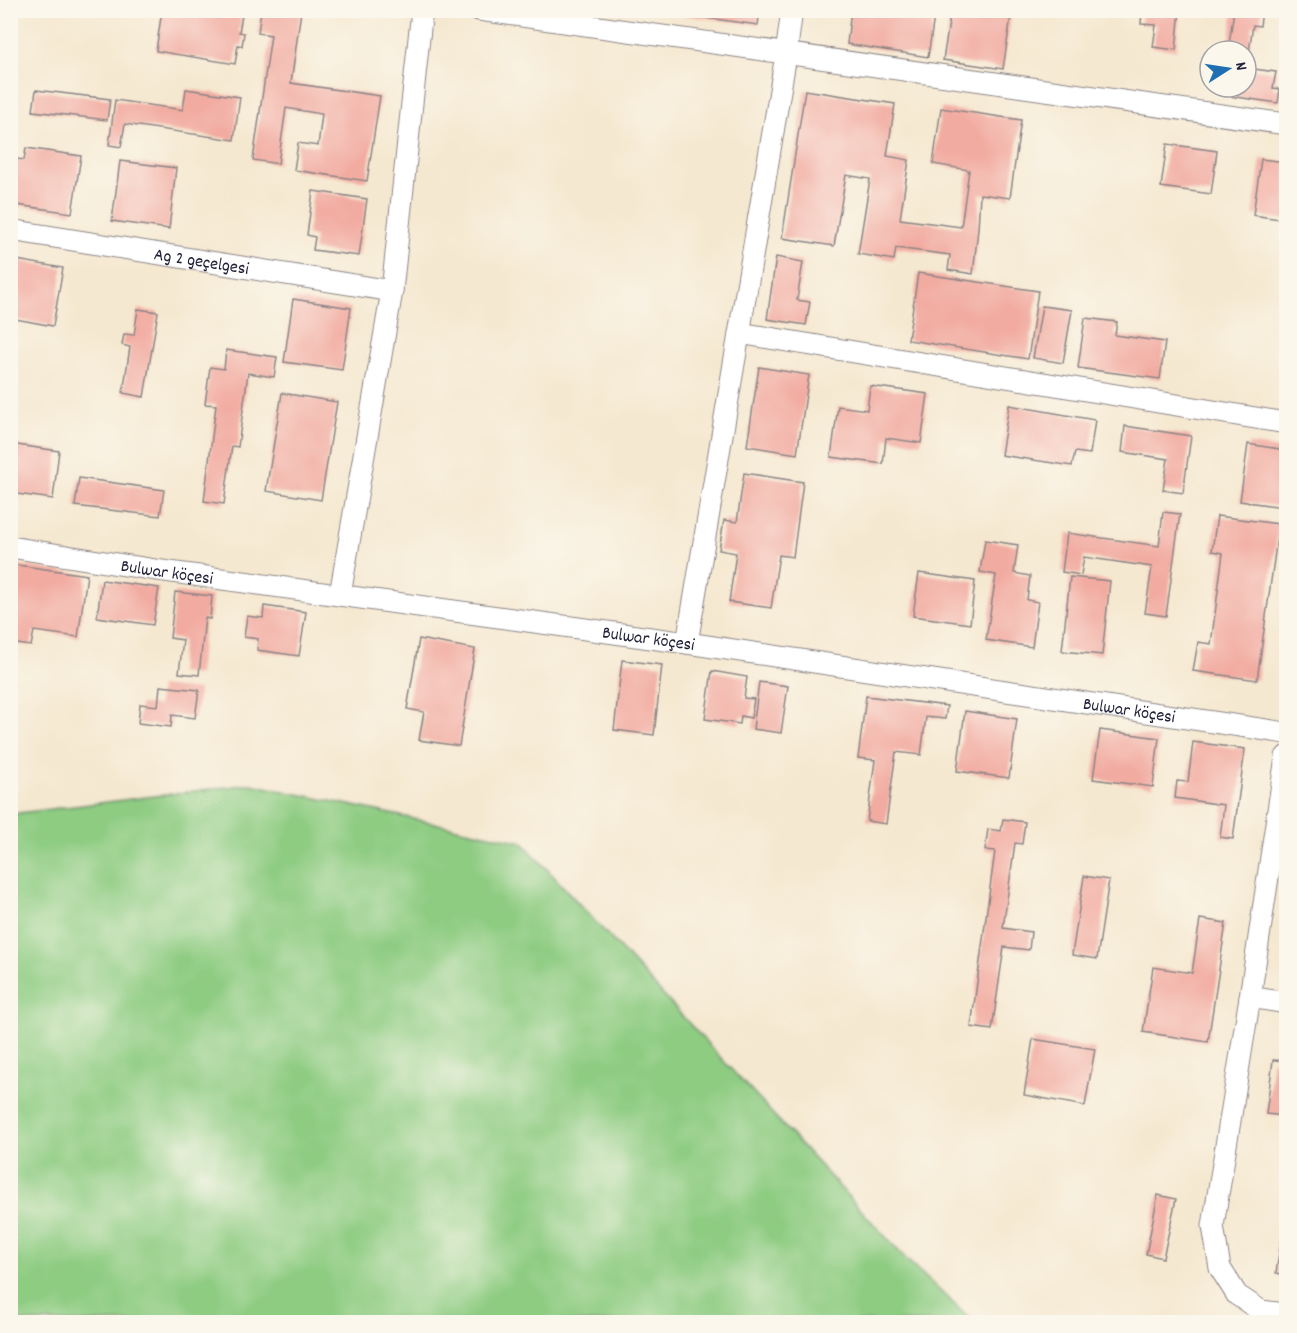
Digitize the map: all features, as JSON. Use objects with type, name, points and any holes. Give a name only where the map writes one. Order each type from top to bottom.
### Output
[{"type":"street","points":[[340,595],[392,291],[422,10]]},
{"type":"street","points":[[479,10],[1287,124]]},
{"type":"street","points":[[687,643],[792,10]]},
{"type":"street","name":"Ag 2 geçelgesi","points":[[10,230],[392,291]]},
{"type":"street","points":[[740,333],[1287,423]]},
{"type":"street","name":"Bulwar köçesi","points":[[10,547],[156,570],[687,643],[1287,733]]},
{"type":"street","points":[[1287,758],[1213,1226],[1220,1268],[1236,1295],[1261,1311],[1287,1314]]},
{"type":"street","points":[[1250,997],[1287,1003]]},
{"type":"green space","points":[[251,784],[522,842],[906,1259],[973,1322],[11,1322],[11,814]]},
{"type":"building","points":[[162,10],[243,10],[239,32],[244,33],[242,46],[238,45],[235,64],[156,51]]},
{"type":"building","points":[[261,10],[301,11],[291,83],[380,96],[367,181],[294,170],[298,143],[318,146],[322,114],[286,108],[278,164],[253,160],[271,35],[258,33]]},
{"type":"building","points":[[678,10],[760,10],[758,25],[677,14]]},
{"type":"building","points":[[851,10],[935,10],[928,57],[847,44]]},
{"type":"building","points":[[951,10],[1012,10],[1003,69],[943,60]]},
{"type":"building","points":[[1142,10],[1180,10],[1176,50],[1153,47],[1156,25],[1141,24]]},
{"type":"building","points":[[1234,10],[1262,10],[1260,26],[1253,25],[1251,39],[1230,39]]},
{"type":"building","points":[[1258,70],[1276,72],[1273,88],[1280,89],[1278,103],[1250,99],[1258,99]]},
{"type":"building","points":[[186,89],[240,97],[234,140],[125,124],[121,147],[109,145],[115,100],[183,110]]},
{"type":"building","points":[[36,90],[110,99],[107,120],[33,111]]},
{"type":"building","points":[[805,90],[895,104],[887,156],[909,160],[900,219],[961,227],[969,170],[933,164],[941,108],[1021,120],[1010,198],[980,194],[973,274],[948,270],[950,255],[896,248],[894,260],[858,254],[870,179],[846,175],[834,246],[782,238]]},
{"type":"building","points":[[1167,144],[1217,151],[1211,194],[1161,187]]},
{"type":"building","points":[[26,148],[81,156],[72,213],[10,204],[10,158],[24,160]]},
{"type":"building","points":[[1261,159],[1286,162],[1286,220],[1253,215]]},
{"type":"building","points":[[120,161],[176,168],[169,229],[112,221]]},
{"type":"building","points":[[313,191],[367,199],[359,256],[313,250],[315,237],[307,235]]},
{"type":"building","points":[[776,257],[803,262],[797,300],[810,302],[806,325],[767,319]]},
{"type":"building","points":[[11,259],[63,268],[53,326],[10,318]]},
{"type":"building","points":[[918,273],[1038,291],[1028,359],[908,340]]},
{"type":"building","points":[[293,299],[351,308],[342,370],[284,362]]},
{"type":"building","points":[[1042,306],[1072,310],[1063,363],[1033,358]]},
{"type":"building","points":[[138,309],[158,312],[144,397],[123,393],[130,347],[122,345],[124,334],[134,335]]},
{"type":"building","points":[[1085,318],[1117,322],[1115,335],[1165,342],[1160,379],[1078,368]]},
{"type":"building","points":[[226,350],[277,357],[274,377],[248,373],[238,447],[232,446],[224,504],[204,501],[216,405],[205,404],[210,367],[224,369]]},
{"type":"building","points":[[759,367],[809,375],[797,454],[747,446]]},
{"type":"building","points":[[870,386],[928,394],[921,443],[886,438],[883,464],[831,457],[838,406],[867,410]]},
{"type":"building","points":[[282,393],[337,402],[321,500],[266,491]]},
{"type":"building","points":[[1009,405],[1095,420],[1090,454],[1075,452],[1072,466],[1001,455]]},
{"type":"building","points":[[1125,426],[1191,436],[1183,493],[1163,490],[1168,459],[1122,452]]},
{"type":"building","points":[[10,444],[59,451],[53,499],[10,493]]},
{"type":"building","points":[[1248,444],[1286,450],[1283,507],[1240,501]]},
{"type":"building","points":[[744,473],[803,482],[793,557],[779,555],[771,608],[729,602],[736,553],[719,550],[724,520],[737,522]]},
{"type":"building","points":[[79,478],[164,490],[160,516],[75,506]]},
{"type":"building","points":[[1163,512],[1180,514],[1166,616],[1145,613],[1152,567],[1084,557],[1081,575],[1062,572],[1067,533],[1159,546]]},
{"type":"building","points":[[1217,516],[1279,524],[1257,680],[1193,671],[1198,642],[1211,644],[1223,553],[1212,551]]},
{"type":"building","points":[[985,540],[1018,545],[1014,573],[1030,576],[1027,600],[1038,602],[1032,647],[986,640],[996,575],[980,572]]},
{"type":"building","points":[[10,564],[87,575],[78,637],[34,631],[31,646],[10,643]]},
{"type":"building","points":[[919,573],[975,581],[970,624],[913,616]]},
{"type":"building","points":[[1070,577],[1110,581],[1102,655],[1062,651]]},
{"type":"building","points":[[102,580],[159,588],[153,625],[97,617]]},
{"type":"building","points":[[175,592],[212,596],[210,619],[205,618],[199,675],[179,673],[183,640],[170,638]]},
{"type":"building","points":[[264,606],[306,612],[299,656],[257,650],[258,639],[244,637],[247,616],[263,618]]},
{"type":"building","points":[[419,639],[475,649],[459,746],[419,740],[424,712],[407,709]]},
{"type":"building","points":[[622,660],[662,665],[654,735],[614,730]]},
{"type":"building","points":[[712,671],[747,677],[744,698],[754,699],[751,718],[741,716],[740,724],[705,719]]},
{"type":"building","points":[[759,682],[788,686],[781,733],[753,729]]},
{"type":"building","points":[[160,686],[199,690],[195,718],[172,715],[171,727],[138,723],[140,704],[158,706]]},
{"type":"building","points":[[866,696],[947,706],[945,719],[926,717],[921,755],[896,752],[886,824],[867,821],[875,760],[858,758]]},
{"type":"building","points":[[965,711],[1017,719],[1009,778],[957,771]]},
{"type":"building","points":[[1100,730],[1159,738],[1153,787],[1093,779]]},
{"type":"building","points":[[1193,742],[1245,749],[1233,839],[1220,837],[1224,805],[1175,798],[1177,781],[1188,782]]},
{"type":"building","points":[[1003,819],[1025,822],[1022,844],[1015,843],[1003,928],[1031,932],[1029,950],[1004,947],[992,1030],[971,1027],[995,851],[985,850],[988,829],[1001,831]]},
{"type":"building","points":[[1084,876],[1109,880],[1097,959],[1072,955]]},
{"type":"building","points":[[1200,919],[1226,923],[1208,1042],[1143,1032],[1153,967],[1192,973]]},
{"type":"building","points":[[1033,1039],[1095,1049],[1085,1106],[1024,1095]]},
{"type":"building","points":[[1273,1060],[1286,1061],[1286,1116],[1266,1114]]},
{"type":"building","points":[[1158,1195],[1176,1199],[1163,1258],[1146,1254]]},
{"type":"building","points":[[1281,1241],[1286,1242],[1286,1275],[1276,1273]]}]
